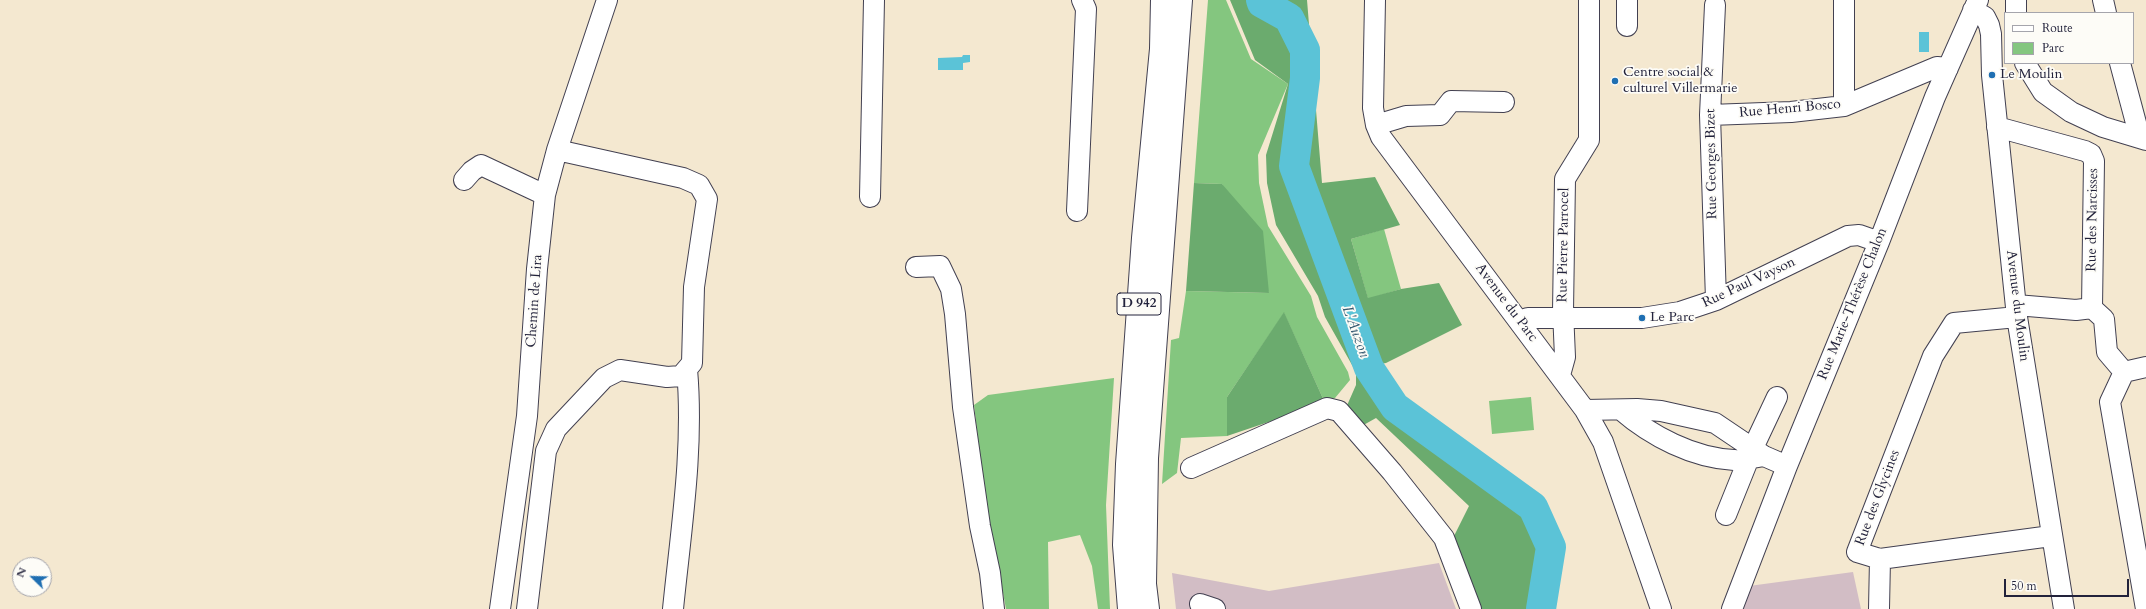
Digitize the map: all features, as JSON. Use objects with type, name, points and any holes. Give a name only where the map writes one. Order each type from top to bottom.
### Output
[{"type":"main road","name":"D 942","points":[[1129,609],[1124,545],[1128,464],[1143,238],[1161,49],[1162,0]]},
{"type":"main road","name":"D 942","points":[[1148,609],[1144,569],[1147,458],[1181,0]]},
{"type":"street","name":"Chemin de Lira","points":[[500,609],[527,416],[537,269],[545,195],[557,150],[607,0]]},
{"type":"street","points":[[870,197],[874,0]]},
{"type":"street","points":[[1077,211],[1086,9],[1082,0]]},
{"type":"street","name":"Avenue du Parc","points":[[1375,0],[1373,108],[1376,125],[1381,137],[1560,375],[1585,410],[1604,442],[1661,609]]},
{"type":"street","name":"Rue Pierre Parrocel","points":[[1560,375],[1565,357],[1565,179],[1589,140],[1589,0]]},
{"type":"street","points":[[1627,0],[1627,26]]},
{"type":"street","points":[[1844,0],[1844,106]]},
{"type":"street","points":[[2016,0],[2016,12]]},
{"type":"street","points":[[2103,0],[2106,12]]},
{"type":"street","name":"Rue Georges Bizet","points":[[1715,5],[1710,115],[1716,300]]},
{"type":"street","name":"Rue Marie-Thérèse Chalon","points":[[1732,609],[1786,466],[1879,242],[1935,97],[1975,5]]},
{"type":"street","name":"Avenue du Moulin","points":[[1975,5],[1985,17],[1989,25],[1992,75],[2016,311],[2064,609]]},
{"type":"street","points":[[2026,64],[2043,92],[2071,112],[2103,127],[2143,139]]},
{"type":"street","points":[[2120,64],[2143,139]]},
{"type":"street","name":"Rue Henri Bosco","points":[[1710,115],[1791,112],[1844,106],[1937,66],[1948,68]]},
{"type":"street","points":[[1912,78],[1926,92],[1935,97]]},
{"type":"street","points":[[1376,125],[1406,116],[1440,115],[1451,101],[1504,102]]},
{"type":"street","name":"Rue des Narcisses","points":[[1997,127],[2085,151],[2091,154],[2094,161],[2092,308]]},
{"type":"street","points":[[527,609],[546,451],[556,429],[604,378],[620,370],[668,377],[681,376],[692,363],[694,286],[707,199],[699,185],[683,178],[557,150]]},
{"type":"street","points":[[464,180],[472,171],[481,165],[545,195]]},
{"type":"street","name":"Rue Paul Vayson","points":[[1519,321],[1528,318],[1642,318],[1664,316],[1716,300],[1848,236],[1859,235],[1879,242]]},
{"type":"street","points":[[916,267],[940,266],[951,290],[955,314],[963,407],[980,526],[990,572],[994,609]]},
{"type":"street","points":[[2016,311],[2076,310],[2092,308],[2104,319],[2107,352],[2124,372]]},
{"type":"street","name":"Rue des Glycines","points":[[2016,311],[1954,323],[1933,356],[1857,552],[1880,559],[2052,536]]},
{"type":"street","points":[[2124,372],[2146,367]]},
{"type":"street","points":[[673,609],[685,501],[690,404],[687,369]]},
{"type":"street","points":[[2124,372],[2110,402],[2146,609]]},
{"type":"street","points":[[1726,515],[1755,454],[1777,397]]},
{"type":"street","points":[[1191,468],[1326,408],[1339,411],[1392,472],[1444,538],[1471,609]]},
{"type":"street","points":[[1585,410],[1661,411],[1715,423],[1755,454],[1786,466]]},
{"type":"street","points":[[1620,410],[1656,435],[1700,455],[1735,460],[1755,454]]},
{"type":"street","points":[[1879,609],[1880,559]]},
{"type":"shaded area","points":[[1439,563],[1456,609],[1176,609],[1172,573],[1269,591]]},
{"type":"shaded area","points":[[1853,572],[1861,609],[1740,609],[1749,586]]},
{"type":"green space","points":[[1208,0],[1226,0],[1251,59],[1288,84],[1258,155],[1259,183],[1268,226],[1311,296],[1317,317],[1348,372],[1350,380],[1335,398],[1325,403],[1284,313],[1227,397],[1227,436],[1181,438],[1177,473],[1162,484],[1171,340],[1179,338],[1186,291],[1269,293],[1222,184],[1194,183]]},
{"type":"green space","points":[[1230,0],[1307,0],[1322,183],[1375,177],[1400,225],[1351,239],[1368,298],[1401,289],[1439,283],[1462,325],[1386,363],[1364,367],[1389,409],[1528,512],[1546,548],[1536,609],[1481,609],[1453,538],[1469,506],[1376,418],[1360,427],[1345,410],[1356,385],[1356,372],[1325,317],[1318,296],[1276,225],[1267,183],[1266,155],[1288,84],[1255,60]]},
{"type":"green space","points":[[1194,183],[1222,184],[1263,231],[1269,293],[1186,291]]},
{"type":"green space","points":[[1384,229],[1401,289],[1368,299],[1351,239]]},
{"type":"green space","points":[[1284,312],[1325,403],[1227,436],[1227,397]]},
{"type":"green space","points":[[1114,378],[1106,505],[1110,609],[1098,609],[1092,566],[1080,535],[1048,542],[1049,609],[1006,609],[984,490],[974,405],[988,395]]},
{"type":"green space","points":[[1531,397],[1534,430],[1492,434],[1489,401]]},
{"type":"water","points":[[1919,32],[1929,32],[1929,52],[1919,52]]},
{"type":"water","points":[[963,55],[970,55],[970,62],[963,63],[963,70],[938,70],[938,58],[962,57]]},
{"type":"waterway","name":"L'Auzon","points":[[1261,0],[1262,3],[1289,18],[1305,50],[1305,78],[1294,166],[1369,368],[1395,407],[1533,507],[1551,547],[1541,609]]},
{"type":"place","name":"Le Moulin","points":[[1992,75]]},
{"type":"place","name":"Centre social & culturel Villermarie","points":[[1615,81]]},
{"type":"place","name":"Le Parc","points":[[1642,318]]}]
